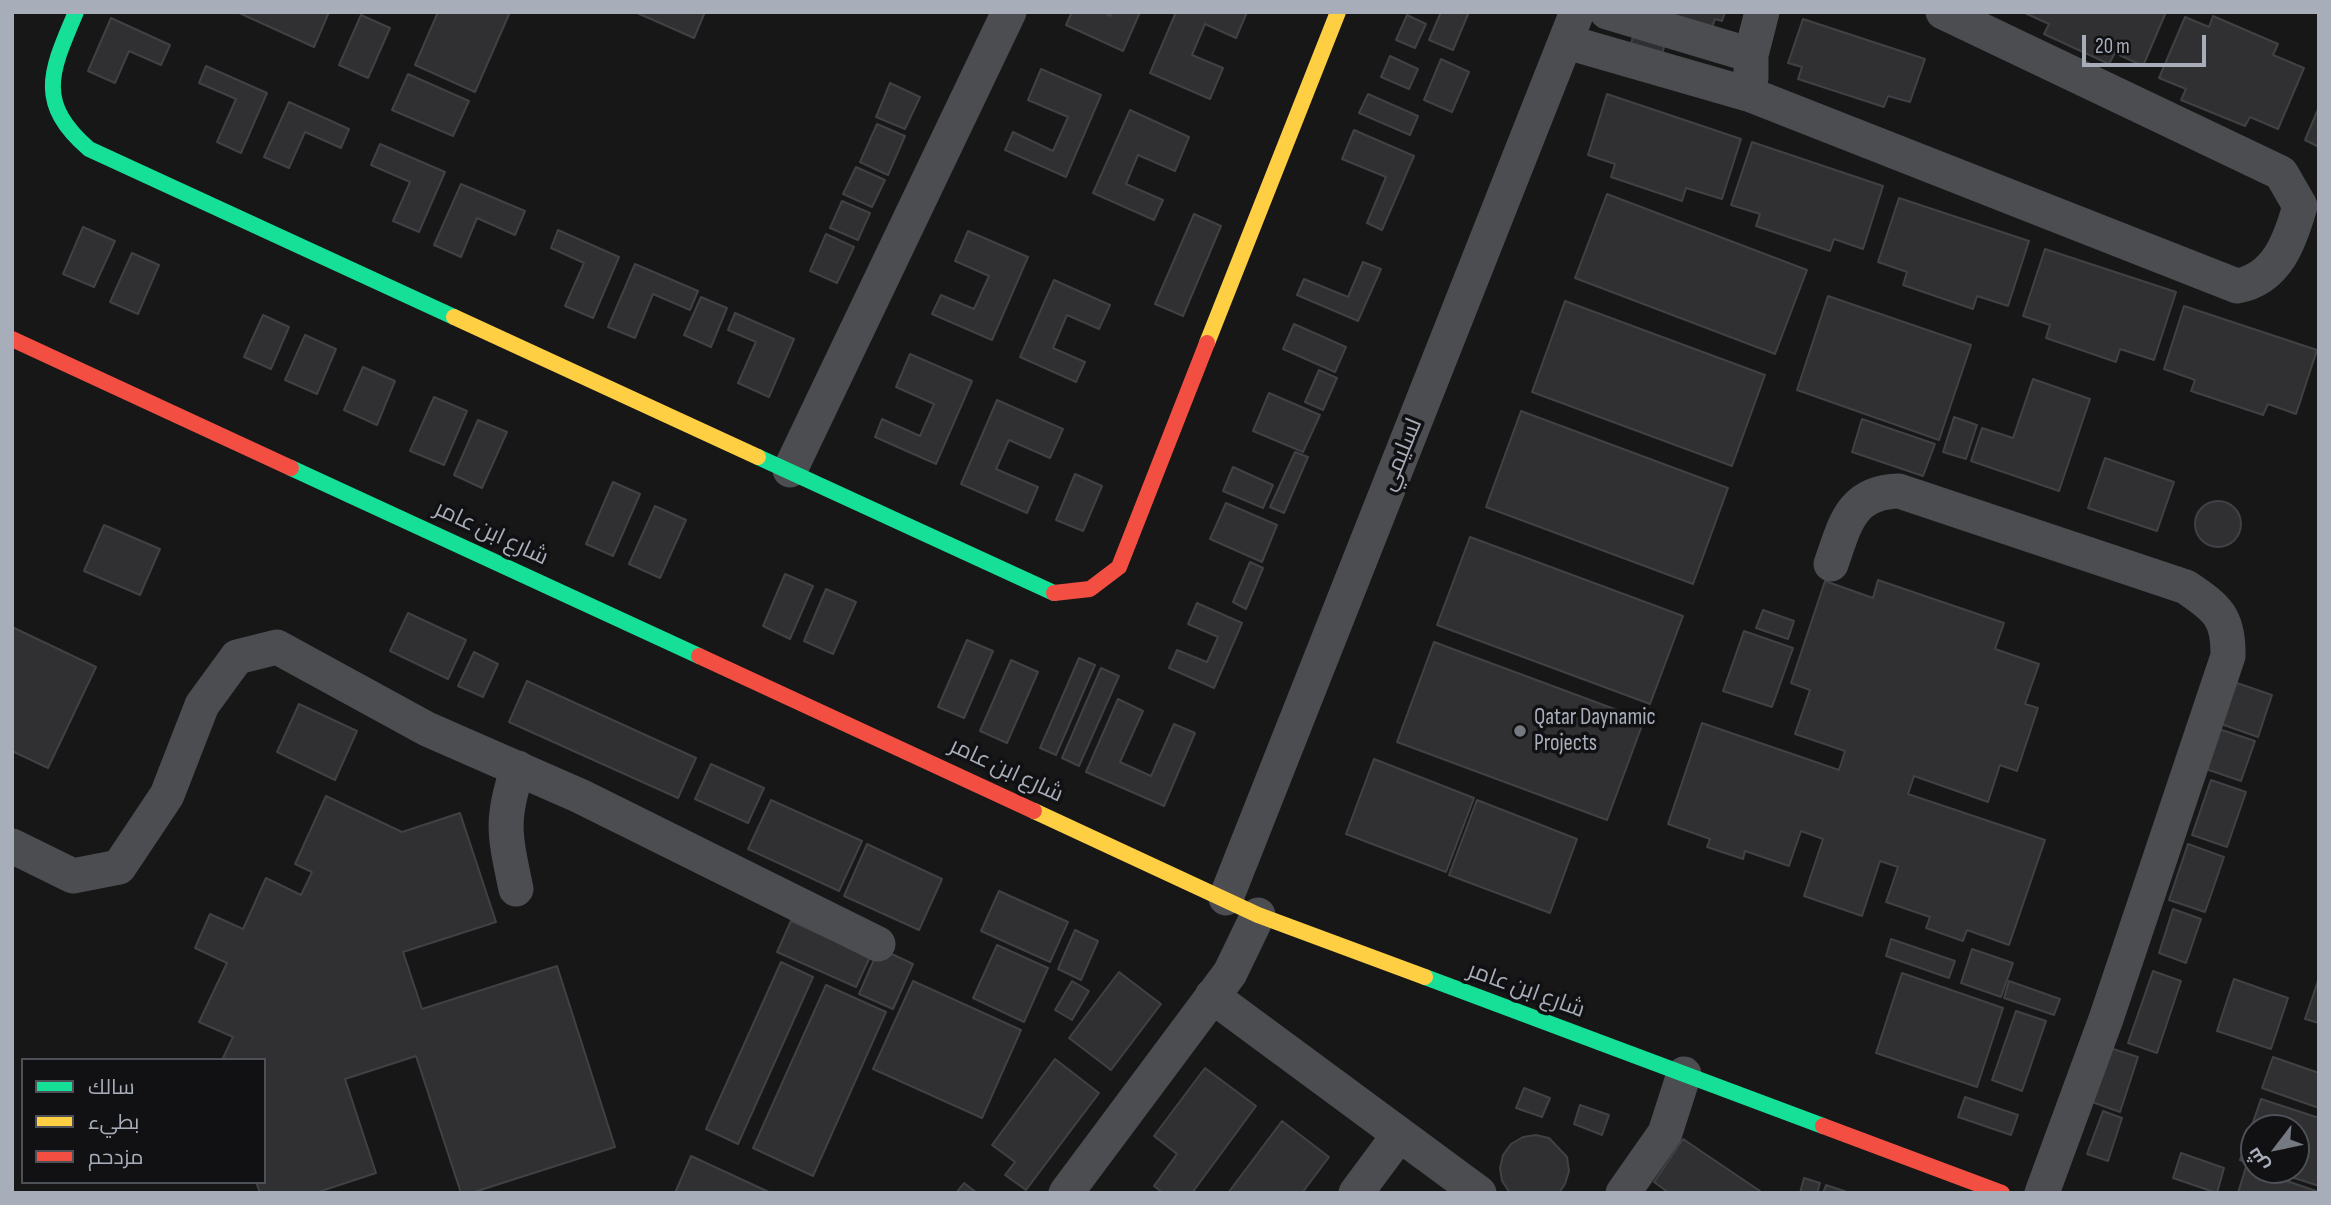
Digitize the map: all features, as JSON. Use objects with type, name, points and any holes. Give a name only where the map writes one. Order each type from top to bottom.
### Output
[{"type":"street","points":[[76,12],[54,60],[50,88],[56,114],[70,135],[89,149],[1054,593],[1079,593],[1102,584],[1119,567],[1338,12]]},
{"type":"street","points":[[790,470],[1009,12]]},
{"type":"street","points":[[1607,12],[1751,55]]},
{"type":"street","points":[[1751,95],[1751,55],[1762,12]]},
{"type":"street","points":[[1572,27],[2237,286],[2256,283],[2270,270],[2290,235],[2300,206],[2281,173],[1943,12]]},
{"type":"street","name":"لسليمي","points":[[1226,898],[1572,27]]},
{"type":"street","name":"شارع ابن عامر","points":[[12,339],[1258,915],[2002,1193]]},
{"type":"street","points":[[1831,564],[1847,517],[1856,506],[1885,491],[1899,491],[2186,587],[2221,615],[2228,633],[2228,656],[2106,1020],[2042,1193]]},
{"type":"street","points":[[12,846],[73,876],[119,867],[167,794],[202,705],[237,657],[277,647],[427,729],[518,768],[878,944]]},
{"type":"street","points":[[516,889],[505,837],[505,804],[518,768]]},
{"type":"street","points":[[1066,1193],[1230,973],[1258,915]]},
{"type":"street","points":[[1212,996],[1479,1193]]},
{"type":"street","points":[[1623,1193],[1665,1133],[1684,1074]]},
{"type":"street","points":[[1356,1193],[1399,1135]]},
{"type":"building","points":[[237,12],[329,12],[314,47]]},
{"type":"building","points":[[438,12],[510,12],[475,92],[415,65]]},
{"type":"building","points":[[635,12],[705,12],[694,38]]},
{"type":"building","points":[[1072,12],[1103,12],[1110,16],[1112,12],[1140,12],[1123,51],[1066,25]]},
{"type":"building","points":[[1176,12],[1247,12],[1236,38],[1205,24],[1192,55],[1223,68],[1210,99],[1150,73]]},
{"type":"building","points":[[1441,12],[1469,12],[1453,50],[1429,40]]},
{"type":"building","points":[[1656,12],[1725,12],[1722,21],[1715,19],[1708,39]]},
{"type":"building","points":[[2023,12],[2166,12],[2143,66],[2115,53],[2109,64],[2044,34],[2049,24]]},
{"type":"building","points":[[361,15],[390,28],[368,78],[339,65]]},
{"type":"building","points":[[1407,15],[1426,24],[1415,48],[1396,40]]},
{"type":"building","points":[[2213,16],[2278,44],[2273,55],[2304,68],[2278,129],[2250,117],[2245,126],[2181,100],[2186,89],[2159,78],[2185,17],[2209,27]]},
{"type":"building","points":[[111,18],[170,45],[161,65],[129,51],[115,83],[88,71]]},
{"type":"building","points":[[1803,19],[1925,59],[1910,102],[1888,96],[1884,107],[1798,79],[1802,67],[1788,63]]},
{"type":"building","points":[[1636,27],[1667,38],[1659,63],[1628,53]]},
{"type":"building","points":[[1390,56],[1418,69],[1409,89],[1381,77]]},
{"type":"building","points":[[1441,59],[1469,72],[1452,112],[1424,100]]},
{"type":"building","points":[[206,66],[267,93],[241,153],[217,142],[236,99],[199,83]]},
{"type":"building","points":[[1041,69],[1101,95],[1066,177],[1005,150],[1013,132],[1053,151],[1068,117],[1028,100]]},
{"type":"building","points":[[408,74],[469,101],[453,136],[392,110]]},
{"type":"building","points":[[890,83],[920,97],[905,129],[876,117]]},
{"type":"building","points":[[1368,94],[1418,116],[1410,135],[1359,113]]},
{"type":"building","points":[[1607,94],[1741,139],[1722,199],[1686,188],[1682,201],[1611,177],[1615,164],[1588,155]]},
{"type":"building","points":[[289,102],[349,129],[341,148],[305,132],[289,168],[264,157]]},
{"type":"building","points":[[2319,107],[2319,147],[2305,140]]},
{"type":"building","points":[[1130,110],[1189,137],[1175,171],[1138,155],[1126,184],[1163,200],[1154,220],[1093,193]]},
{"type":"building","points":[[877,124],[905,136],[888,175],[860,162]]},
{"type":"building","points":[[1354,130],[1414,156],[1382,230],[1367,223],[1386,177],[1342,159]]},
{"type":"building","points":[[1752,142],[1883,186],[1863,249],[1834,239],[1830,251],[1756,226],[1760,214],[1731,205]]},
{"type":"building","points":[[380,144],[445,172],[419,232],[393,221],[410,182],[371,165]]},
{"type":"building","points":[[856,167],[885,180],[872,207],[843,194]]},
{"type":"building","points":[[461,184],[525,211],[515,235],[477,218],[461,257],[434,245]]},
{"type":"building","points":[[1607,194],[1807,270],[1775,354],[1575,278]]},
{"type":"building","points":[[1899,198],[2029,241],[2008,306],[1977,296],[1973,309],[1903,285],[1907,272],[1878,262]]},
{"type":"building","points":[[842,201],[870,213],[858,240],[830,228]]},
{"type":"building","points":[[1194,214],[1221,226],[1183,316],[1155,304]]},
{"type":"building","points":[[83,227],[115,241],[94,287],[63,274]]},
{"type":"building","points":[[558,230],[619,257],[593,318],[565,306],[584,263],[551,248]]},
{"type":"building","points":[[968,231],[1028,257],[992,340],[932,314],[941,295],[974,309],[989,276],[955,261]]},
{"type":"building","points":[[826,234],[854,247],[837,283],[810,271]]},
{"type":"building","points":[[2045,249],[2176,292],[2154,360],[2120,349],[2116,362],[2046,338],[2050,325],[2023,316]]},
{"type":"building","points":[[132,253],[159,265],[138,314],[110,302]]},
{"type":"building","points":[[1363,262],[1381,269],[1358,321],[1297,295],[1304,279],[1348,297]]},
{"type":"building","points":[[635,264],[698,291],[690,310],[653,294],[635,338],[608,327]]},
{"type":"building","points":[[1054,280],[1110,305],[1099,329],[1067,315],[1053,348],[1085,362],[1076,382],[1020,357]]},
{"type":"building","points":[[1828,296],[1971,345],[1939,440],[1797,390]]},
{"type":"building","points":[[701,297],[727,308],[711,347],[684,335]]},
{"type":"building","points":[[1565,301],[1765,375],[1732,466],[1532,392]]},
{"type":"building","points":[[2184,306],[2317,350],[2296,414],[2268,404],[2263,415],[2191,391],[2195,380],[2164,369]]},
{"type":"building","points":[[735,313],[794,339],[769,397],[738,383],[756,342],[728,330]]},
{"type":"building","points":[[263,315],[289,327],[271,369],[244,357]]},
{"type":"building","points":[[1294,324],[1346,347],[1335,372],[1283,349]]},
{"type":"building","points":[[305,335],[336,349],[317,394],[285,380]]},
{"type":"building","points":[[910,354],[972,381],[936,464],[875,437],[882,419],[920,436],[934,404],[896,387]]},
{"type":"building","points":[[363,367],[395,381],[377,425],[344,410]]},
{"type":"building","points":[[1319,370],[1337,378],[1323,410],[1305,402]]},
{"type":"building","points":[[2033,379],[2090,399],[2059,491],[1971,461],[1982,428],[2013,438]]},
{"type":"building","points":[[1269,393],[1320,415],[1303,452],[1253,431]]},
{"type":"building","points":[[434,397],[467,411],[444,465],[410,451]]},
{"type":"building","points":[[997,400],[1063,429],[1050,458],[1009,440],[996,469],[1038,487],[1027,513],[961,484]]},
{"type":"building","points":[[1521,411],[1728,488],[1693,584],[1486,507]]},
{"type":"building","points":[[1954,417],[1977,425],[1966,459],[1943,452]]},
{"type":"building","points":[[1862,419],[1935,444],[1923,476],[1852,452]]},
{"type":"building","points":[[478,420],[507,432],[482,488],[454,475]]},
{"type":"building","points":[[1295,452],[1308,457],[1284,513],[1270,507]]},
{"type":"building","points":[[2105,458],[2174,482],[2157,531],[2088,508]]},
{"type":"building","points":[[1233,467],[1273,485],[1263,508],[1223,491]]},
{"type":"building","points":[[1075,474],[1102,486],[1083,531],[1056,520]]},
{"type":"building","points":[[613,482],[640,494],[613,556],[586,544]]},
{"type":"building","points":[[2218,501],[2234,508],[2241,524],[2234,540],[2218,547],[2202,540],[2195,524],[2202,508]]},
{"type":"building","points":[[1226,503],[1277,525],[1262,562],[1210,539]]},
{"type":"building","points":[[655,506],[686,520],[660,578],[629,564]]},
{"type":"building","points":[[104,525],[160,549],[140,595],[84,571]]},
{"type":"building","name":"Qatar Daynamic Projects","points":[[1470,537],[1683,616],[1650,704],[1437,625]]},
{"type":"building","points":[[1250,562],[1263,568],[1246,609],[1233,602]]},
{"type":"building","points":[[785,574],[813,586],[790,639],[763,626]]},
{"type":"building","points":[[1878,580],[2004,623],[1995,649],[2039,664],[2025,704],[2038,708],[2017,771],[2000,765],[1988,802],[1914,776],[1908,794],[2045,840],[2009,945],[1967,930],[1963,941],[1926,928],[1930,917],[1886,902],[1898,867],[1880,861],[1862,916],[1804,896],[1823,839],[1801,831],[1789,866],[1745,851],[1743,859],[1707,847],[1710,839],[1668,824],[1702,723],[1839,770],[1845,751],[1795,734],[1810,690],[1791,683],[1825,581],[1873,598]]},
{"type":"building","points":[[826,589],[856,602],[833,654],[804,641]]},
{"type":"building","points":[[1197,603],[1242,623],[1214,688],[1169,668],[1177,650],[1207,662],[1218,637],[1188,624]]},
{"type":"building","points":[[1763,610],[1794,621],[1788,639],[1756,628]]},
{"type":"building","points":[[408,613],[466,640],[448,679],[390,651]]},
{"type":"building","points":[[12,627],[96,667],[48,768],[12,751]]},
{"type":"building","points":[[1744,631],[1793,648],[1772,707],[1723,691]]},
{"type":"building","points":[[967,640],[993,651],[964,718],[938,707]]},
{"type":"building","name":"Qatar Daynamic Projects","points":[[1434,642],[1644,720],[1607,820],[1397,742]]},
{"type":"building","points":[[474,652],[498,664],[483,697],[458,686]]},
{"type":"building","points":[[1079,658],[1095,665],[1056,755],[1040,748]]},
{"type":"building","points":[[1011,660],[1038,672],[1007,743],[980,731]]},
{"type":"building","points":[[1101,668],[1119,676],[1079,766],[1062,758]]},
{"type":"building","points":[[527,681],[696,758],[678,798],[509,722]]},
{"type":"building","points":[[2234,682],[2272,695],[2258,737],[2221,724]]},
{"type":"building","points":[[1118,699],[1143,711],[1120,762],[1151,776],[1174,724],[1195,733],[1164,806],[1086,772]]},
{"type":"building","points":[[299,704],[357,731],[335,780],[277,752]]},
{"type":"building","points":[[2216,728],[2255,741],[2241,781],[2203,768]]},
{"type":"building","points":[[1374,759],[1474,798],[1446,872],[1346,834]]},
{"type":"building","points":[[711,764],[764,788],[748,823],[695,799]]},
{"type":"building","points":[[2211,780],[2246,792],[2227,847],[2192,835]]},
{"type":"building","points":[[326,796],[402,832],[460,813],[496,922],[403,952],[422,1009],[557,966],[615,1147],[471,1193],[461,1193],[416,1056],[345,1079],[376,1173],[315,1193],[260,1193],[257,1184],[266,1184],[266,1058],[223,1058],[233,1037],[199,1022],[227,963],[195,948],[210,914],[243,929],[266,878],[301,895],[312,872],[295,864]]},
{"type":"building","points":[[771,800],[862,841],[839,891],[748,849]]},
{"type":"building","name":"Qatar Daynamic Projects","points":[[1477,800],[1577,839],[1550,913],[1449,875]]},
{"type":"building","points":[[867,844],[942,879],[919,930],[844,896]]},
{"type":"building","points":[[2188,844],[2224,857],[2205,912],[2169,900]]},
{"type":"building","points":[[999,891],[1068,922],[1050,962],[981,931]]},
{"type":"building","points":[[2173,909],[2201,919],[2186,963],[2159,953]]},
{"type":"building","points":[[791,921],[870,957],[856,987],[777,952]]},
{"type":"building","points":[[1075,930],[1098,941],[1081,980],[1058,969]]},
{"type":"building","points":[[1891,939],[1955,961],[1949,978],[1886,956]]},
{"type":"building","points":[[997,945],[1048,968],[1024,1022],[973,998]]},
{"type":"building","points":[[879,948],[913,964],[893,1009],[859,994]]},
{"type":"building","points":[[1972,949],[2013,963],[2001,997],[1961,983]]},
{"type":"building","points":[[781,962],[813,977],[738,1144],[706,1129]]},
{"type":"building","points":[[2153,971],[2181,981],[2157,1053],[2128,1043]]},
{"type":"building","points":[[1119,972],[1161,1004],[1111,1070],[1069,1038]]},
{"type":"building","points":[[1902,973],[2003,1008],[1977,1087],[1876,1053]]},
{"type":"building","points":[[2319,978],[2319,1023],[2305,1019]]},
{"type":"building","points":[[2234,979],[2288,998],[2271,1049],[2217,1031]]},
{"type":"building","points":[[913,981],[1021,1030],[982,1118],[873,1069]]},
{"type":"building","points":[[1072,981],[1089,991],[1072,1020],[1055,1010]]},
{"type":"building","points":[[2009,981],[2060,999],[2054,1015],[2004,998]]},
{"type":"building","points":[[826,985],[886,1012],[813,1176],[753,1148]]},
{"type":"building","points":[[2016,1011],[2046,1021],[2022,1091],[1992,1080]]},
{"type":"building","points":[[2110,1048],[2138,1057],[2120,1112],[2092,1102]]},
{"type":"building","points":[[2273,1057],[2319,1073],[2319,1108],[2262,1088]]},
{"type":"building","points":[[1055,1059],[1099,1093],[1026,1190],[1005,1175],[1015,1162],[992,1145]]},
{"type":"building","points":[[1205,1068],[1256,1106],[1192,1193],[1163,1193],[1154,1186],[1177,1154],[1154,1136]]},
{"type":"building","points":[[1524,1088],[1550,1098],[1542,1117],[1516,1108]]},
{"type":"building","points":[[1965,1097],[2018,1115],[2011,1135],[1958,1117]]},
{"type":"building","points":[[2261,1099],[2307,1114],[2256,1114]]},
{"type":"building","points":[[1580,1105],[1609,1115],[1602,1135],[1574,1124]]},
{"type":"building","points":[[2103,1111],[2122,1118],[2108,1161],[2087,1154]]},
{"type":"building","points":[[2310,1115],[2319,1118],[2319,1186],[2310,1183]]},
{"type":"building","points":[[1282,1121],[1329,1157],[1302,1193],[1228,1193]]},
{"type":"building","points":[[1536,1135],[1549,1138],[1567,1157],[1569,1171],[1565,1184],[1559,1193],[1510,1193],[1502,1181],[1500,1168],[1503,1155],[1511,1144],[1523,1137]]},
{"type":"building","points":[[1683,1139],[1760,1191],[1669,1193],[1654,1182]]},
{"type":"building","points":[[2181,1153],[2224,1168],[2217,1193],[2173,1178]]},
{"type":"building","points":[[691,1156],[771,1193],[675,1193]]},
{"type":"building","points":[[1804,1178],[1820,1183],[1817,1193],[1800,1193]]},
{"type":"building","points":[[964,1183],[977,1193],[956,1193]]},
{"type":"building","points":[[2241,1184],[2296,1184],[2319,1192],[2319,1193],[2238,1193]]},
{"type":"building","points":[[1826,1185],[1850,1193],[1823,1193]]},
{"type":"traffic: fast","points":[[76,12],[60,52],[53,85],[61,116],[89,149],[454,317]]},
{"type":"traffic: fast","points":[[758,457],[1054,593]]},
{"type":"traffic: fast","points":[[291,468],[699,656]]},
{"type":"traffic: fast","points":[[1425,977],[1823,1126]]},
{"type":"traffic: slow","points":[[1207,343],[1338,12]]},
{"type":"traffic: slow","points":[[454,317],[758,457]]},
{"type":"traffic: slow","points":[[1034,811],[1258,915],[1425,977]]},
{"type":"traffic: jam","points":[[12,339],[291,468]]},
{"type":"traffic: jam","points":[[1054,593],[1090,589],[1119,567],[1207,343]]},
{"type":"traffic: jam","points":[[699,656],[1034,811]]},
{"type":"traffic: jam","points":[[1823,1126],[2002,1193]]},
{"type":"place","name":"Qatar Daynamic Projects","points":[[1520,731]]}]
